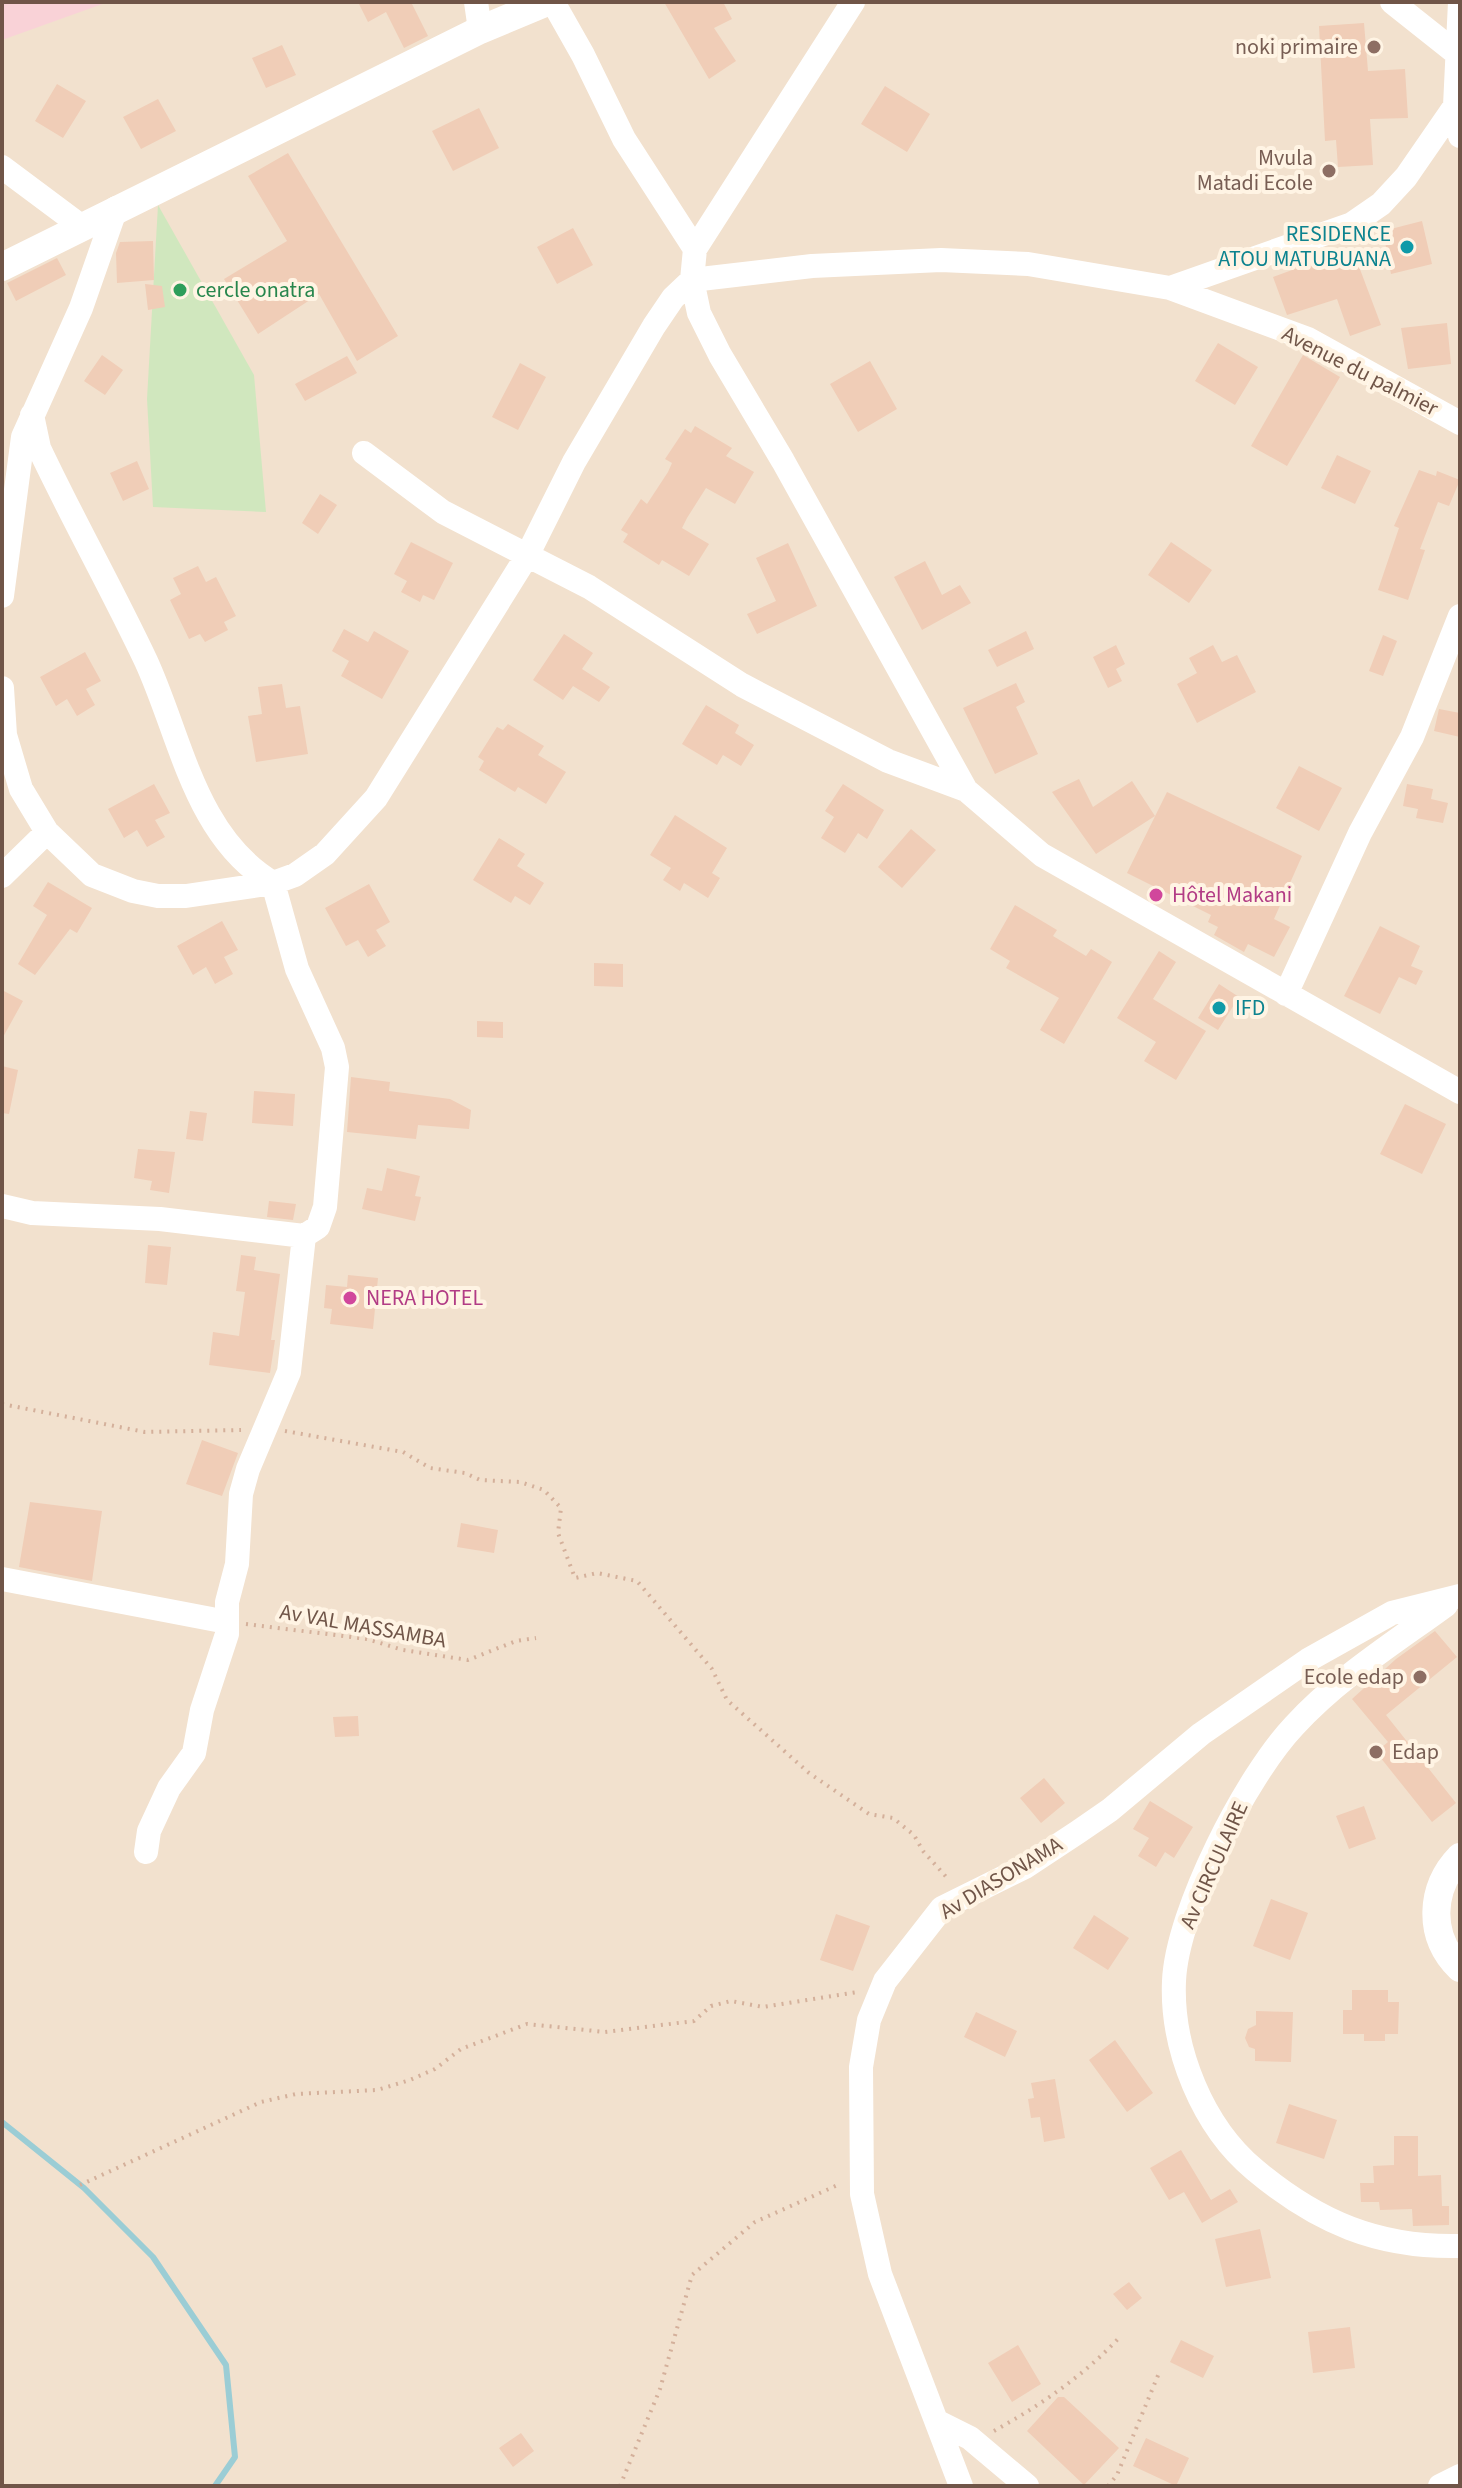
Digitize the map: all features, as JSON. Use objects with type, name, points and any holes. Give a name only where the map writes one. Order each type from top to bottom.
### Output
[{"type":"street","points":[[476,2],[480,30]]},
{"type":"street","points":[[2,267],[480,30],[550,2],[583,55],[624,139],[695,249]]},
{"type":"street","points":[[853,2],[695,249],[692,280],[699,313],[720,355],[783,461],[966,790]]},
{"type":"street","points":[[1392,2],[1458,54]]},
{"type":"street","points":[[1460,2],[1455,106],[1460,136]]},
{"type":"street","points":[[1170,288],[1352,224],[1381,204],[1406,177],[1455,106]]},
{"type":"street","points":[[2,167],[81,226]]},
{"type":"street","points":[[2,596],[18,461],[32,415],[81,308],[116,208]]},
{"type":"street","name":"Avenue du palmier","points":[[692,280],[801,267],[941,260],[1028,264],[1170,288],[1308,339],[1460,423]]},
{"type":"street","points":[[2,688],[5,735],[21,789],[47,832],[92,875],[133,891],[186,896],[273,883],[295,875],[325,854],[376,798],[527,556],[614,391],[673,298],[692,280]]},
{"type":"street","points":[[2,1206],[32,1213],[160,1219],[304,1236],[318,1227],[325,1207],[337,1067],[333,1048],[297,969],[273,883],[248,868],[235,855],[191,780],[145,659],[39,448],[32,415]]},
{"type":"street","points":[[364,453],[443,512],[589,587],[742,685],[817,727],[888,761],[966,790],[1042,855],[1460,1092]]},
{"type":"street","points":[[1286,994],[1360,833],[1412,737],[1460,616]]},
{"type":"street","points":[[2,876],[47,832]]},
{"type":"street","points":[[146,1852],[149,1831],[169,1788],[194,1753],[227,1622],[227,1602],[237,1564],[241,1494],[283,1393],[294,1349],[296,1281],[304,1236]]},
{"type":"street","points":[[2,1579],[227,1622]]},
{"type":"street","name":"Av DIASONAMA","points":[[961,2486],[940,2423],[880,2274],[865,2217],[861,2175],[861,2067],[869,2020],[880,1993],[909,1946],[942,1908],[1025,1867],[1110,1810],[1201,1734],[1308,1660],[1392,1613],[1458,1597]]},
{"type":"street","name":"Av CIRCULAIRE","points":[[1458,1597],[1338,1685],[1294,1726],[1258,1771],[1225,1828],[1188,1919],[1174,1979],[1179,2039],[1190,2070],[1211,2121],[1225,2142],[1248,2164],[1292,2201],[1343,2227],[1386,2241],[1460,2246]]},
{"type":"street","points":[[1460,1857],[1440,1883],[1435,1904],[1438,1933],[1460,1968]]},
{"type":"street","points":[[940,2423],[974,2442],[1027,2486]]},
{"type":"street","points":[[1440,2486],[1460,2476]]},
{"type":"path","points":[[2,1404],[145,1432],[205,1433],[266,1428],[403,1452],[430,1468],[465,1473],[480,1480],[520,1482],[544,1490],[561,1508],[558,1533],[575,1578],[597,1573],[637,1581],[712,1669],[727,1700],[809,1773],[869,1814],[893,1818],[914,1835],[923,1851],[965,1896]]},
{"type":"path","name":"Av VAL MASSAMBA","points":[[227,1622],[322,1632],[468,1660],[516,1641],[536,1638]]},
{"type":"path","points":[[80,2185],[261,2102],[296,2094],[388,2087],[435,2069],[461,2049],[527,2024],[605,2032],[694,2021],[711,2006],[731,2001],[763,2007],[847,1991],[880,1993]]},
{"type":"path","points":[[620,2486],[660,2389],[692,2275],[755,2222],[861,2175]]},
{"type":"path","points":[[974,2442],[1036,2408],[1118,2339]]},
{"type":"path","points":[[1108,2486],[1122,2463],[1159,2373]]},
{"type":"shaded area","points":[[2,2],[1460,2],[1460,2486],[2,2486]]},
{"type":"shaded area","points":[[2,2],[108,2],[2,40]]},
{"type":"green space","name":"cercle onatra","points":[[158,205],[254,375],[266,512],[153,507],[147,399]]},
{"type":"building","points":[[358,2],[411,2],[428,36],[404,48],[386,12],[368,22]]},
{"type":"building","points":[[664,2],[723,2],[732,19],[714,28],[736,61],[709,79]]},
{"type":"building","points":[[1364,23],[1368,71],[1405,69],[1408,118],[1370,119],[1373,165],[1338,167],[1336,140],[1325,141],[1319,26]]},
{"type":"building","points":[[282,45],[296,75],[266,88],[252,58]]},
{"type":"building","points":[[57,84],[86,101],[63,138],[35,121]]},
{"type":"building","points":[[885,86],[930,114],[907,152],[861,124]]},
{"type":"building","points":[[158,99],[176,131],[141,149],[123,117]]},
{"type":"building","points":[[479,108],[499,148],[453,171],[432,131]]},
{"type":"building","points":[[288,153],[398,336],[357,361],[319,294],[258,334],[224,279],[287,241],[248,176]]},
{"type":"building","name":"RESIDENCE ATOU MATUBUANA","points":[[1422,221],[1432,264],[1391,274],[1383,231]]},
{"type":"building","points":[[573,228],[593,265],[557,284],[537,247]]},
{"type":"building","points":[[153,241],[154,280],[117,283],[116,253],[120,242]]},
{"type":"building","points":[[1352,248],[1381,325],[1350,336],[1337,299],[1287,315],[1273,277]]},
{"type":"building","points":[[57,258],[66,275],[16,301],[7,283]]},
{"type":"building","points":[[145,284],[162,286],[165,307],[148,310]]},
{"type":"building","points":[[1447,323],[1451,364],[1408,369],[1401,328]]},
{"type":"building","points":[[1218,343],[1258,367],[1235,405],[1195,381]]},
{"type":"building","points":[[102,355],[123,370],[105,395],[84,381]]},
{"type":"building","points":[[1303,355],[1340,377],[1287,466],[1251,446]]},
{"type":"building","points":[[347,356],[357,373],[305,401],[295,384]]},
{"type":"building","points":[[870,361],[897,409],[858,432],[830,384]]},
{"type":"building","points":[[520,363],[546,377],[518,430],[492,417]]},
{"type":"building","points":[[695,426],[732,448],[726,456],[754,472],[735,504],[706,488],[687,518],[682,528],[709,544],[689,576],[662,560],[659,565],[623,542],[628,534],[621,530],[641,499],[647,504],[668,472],[672,463],[665,459],[685,429],[691,433]]},
{"type":"building","points":[[1337,455],[1371,471],[1355,504],[1321,488]]},
{"type":"building","points":[[137,461],[149,489],[123,501],[110,473]]},
{"type":"building","points":[[1419,470],[1436,476],[1437,471],[1460,480],[1449,506],[1438,502],[1420,549],[1425,550],[1408,600],[1378,590],[1399,528],[1394,526]]},
{"type":"building","points":[[320,494],[337,505],[318,534],[302,523]]},
{"type":"building","points":[[411,542],[453,563],[434,600],[423,595],[420,602],[401,592],[407,581],[394,574]]},
{"type":"building","points":[[1171,542],[1212,570],[1189,603],[1148,575]]},
{"type":"building","points":[[788,543],[817,606],[757,634],[747,614],[776,601],[756,558]]},
{"type":"building","points":[[925,561],[942,595],[960,585],[971,603],[922,630],[894,577]]},
{"type":"building","points":[[198,566],[206,582],[216,577],[236,616],[224,622],[228,630],[205,642],[200,634],[189,639],[170,600],[181,594],[173,578]]},
{"type":"building","points":[[344,629],[368,642],[374,631],[409,651],[382,699],[341,676],[349,661],[332,651]]},
{"type":"building","points":[[1026,631],[1034,649],[997,667],[988,650]]},
{"type":"building","points":[[564,634],[593,653],[582,669],[610,687],[599,702],[573,686],[563,700],[533,680]]},
{"type":"building","points":[[1383,635],[1397,641],[1383,676],[1369,671]]},
{"type":"building","points":[[1116,645],[1125,664],[1116,669],[1122,681],[1108,688],[1093,657]]},
{"type":"building","points":[[1213,645],[1222,662],[1237,655],[1256,692],[1197,723],[1177,684],[1197,673],[1189,658]]},
{"type":"building","points":[[85,652],[101,681],[86,689],[95,705],[77,716],[67,699],[56,706],[40,677]]},
{"type":"building","points":[[1016,683],[1025,702],[1016,707],[1038,754],[995,774],[963,708]]},
{"type":"building","points":[[282,684],[286,708],[300,706],[308,754],[256,762],[248,716],[262,714],[258,687]]},
{"type":"building","points":[[706,705],[739,725],[735,733],[754,745],[741,766],[723,755],[717,765],[682,744]]},
{"type":"building","points":[[1439,709],[1460,713],[1460,737],[1434,731]]},
{"type":"building","points":[[508,724],[544,746],[538,755],[566,772],[546,804],[518,787],[515,792],[479,770],[484,761],[478,757],[497,727],[503,730]]},
{"type":"building","points":[[1299,766],[1342,788],[1319,831],[1276,808]]},
{"type":"building","points":[[1079,779],[1093,807],[1132,781],[1155,816],[1096,854],[1052,792]]},
{"type":"building","points":[[154,784],[170,813],[155,820],[165,837],[147,847],[137,830],[124,838],[108,809]]},
{"type":"building","points":[[843,784],[884,810],[867,839],[858,833],[845,853],[821,838],[834,817],[825,811]]},
{"type":"building","points":[[1407,784],[1433,789],[1431,799],[1448,803],[1443,823],[1416,818],[1418,809],[1403,806]]},
{"type":"building","points":[[1167,792],[1302,856],[1274,919],[1290,927],[1274,957],[1248,944],[1244,952],[1214,935],[1218,927],[1208,922],[1211,915],[1127,873]]},
{"type":"building","points":[[675,815],[727,848],[712,873],[720,878],[708,898],[684,883],[680,891],[663,880],[671,868],[650,855]]},
{"type":"building","points":[[911,829],[936,850],[902,888],[878,867]]},
{"type":"building","points":[[499,838],[525,854],[517,866],[544,883],[530,905],[515,896],[511,903],[473,880]]},
{"type":"building","points":[[48,882],[92,908],[77,933],[70,929],[35,975],[18,964],[47,915],[33,906]]},
{"type":"building","points":[[369,884],[390,922],[376,930],[386,946],[368,957],[358,940],[346,946],[325,908]]},
{"type":"building","points":[[1015,905],[1057,930],[1053,936],[1086,956],[1091,949],[1112,962],[1064,1044],[1040,1030],[1059,998],[1006,968],[1010,961],[990,949]]},
{"type":"building","points":[[222,921],[238,950],[224,957],[233,974],[215,984],[206,967],[193,975],[177,946]]},
{"type":"building","points":[[1380,926],[1420,946],[1411,966],[1423,971],[1416,985],[1399,977],[1380,1014],[1344,996]]},
{"type":"building","points":[[1159,951],[1176,962],[1153,999],[1206,1031],[1176,1080],[1144,1061],[1156,1042],[1117,1018]]},
{"type":"building","points":[[594,963],[623,964],[623,987],[594,986]]},
{"type":"building","name":"IFD","points":[[1219,984],[1239,997],[1218,1030],[1198,1018]]},
{"type":"building","points":[[2,990],[23,1001],[2,1039]]},
{"type":"building","points":[[477,1021],[503,1022],[503,1038],[477,1037]]},
{"type":"building","points":[[2,1066],[18,1070],[9,1114],[2,1113]]},
{"type":"building","points":[[351,1077],[390,1082],[389,1091],[450,1099],[471,1110],[469,1129],[418,1125],[416,1139],[347,1132]]},
{"type":"building","points":[[254,1091],[295,1094],[293,1126],[252,1123]]},
{"type":"building","points":[[1405,1104],[1446,1124],[1422,1174],[1380,1154]]},
{"type":"building","points":[[190,1111],[207,1113],[203,1141],[186,1139]]},
{"type":"building","points":[[138,1149],[175,1152],[169,1193],[150,1190],[152,1181],[134,1178]]},
{"type":"building","points":[[387,1168],[420,1176],[415,1196],[421,1197],[415,1221],[362,1209],[367,1188],[382,1191]]},
{"type":"building","points":[[269,1201],[296,1204],[293,1220],[267,1217]]},
{"type":"building","points":[[148,1245],[171,1247],[167,1285],[145,1283]]},
{"type":"building","points":[[241,1255],[256,1257],[254,1270],[280,1274],[270,1373],[209,1365],[213,1332],[239,1336],[245,1292],[236,1291]]},
{"type":"building","name":"NERA HOTEL","points":[[348,1275],[378,1278],[373,1329],[330,1324],[332,1309],[324,1308],[326,1285],[347,1287]]},
{"type":"building","points":[[202,1440],[238,1453],[222,1496],[186,1484]]},
{"type":"building","points":[[30,1502],[102,1511],[92,1581],[19,1567]]},
{"type":"building","points":[[461,1523],[498,1530],[494,1553],[457,1547]]},
{"type":"building","points":[[1435,1631],[1457,1657],[1386,1715],[1456,1803],[1432,1822],[1376,1752],[1388,1742],[1352,1699],[1396,1659]]},
{"type":"building","points":[[358,1716],[359,1736],[335,1737],[333,1717]]},
{"type":"building","points":[[1044,1778],[1065,1803],[1041,1823],[1020,1798]]},
{"type":"building","points":[[1150,1801],[1193,1827],[1174,1858],[1165,1852],[1156,1867],[1138,1856],[1149,1838],[1133,1829]]},
{"type":"building","points":[[1364,1806],[1376,1839],[1349,1849],[1336,1816]]},
{"type":"building","points":[[1271,1899],[1308,1913],[1290,1960],[1253,1946]]},
{"type":"building","points":[[836,1914],[870,1926],[853,1971],[820,1960]]},
{"type":"building","points":[[1094,1915],[1129,1938],[1108,1970],[1073,1948]]},
{"type":"building","points":[[1352,1990],[1388,1990],[1388,2002],[1399,2002],[1398,2034],[1385,2034],[1385,2041],[1364,2041],[1364,2034],[1343,2034],[1343,2010],[1352,2010]]},
{"type":"building","points":[[1256,2011],[1293,2012],[1291,2062],[1255,2061],[1255,2049],[1249,2047],[1245,2038],[1248,2029],[1256,2025]]},
{"type":"building","points":[[976,2012],[1017,2031],[1005,2057],[964,2037]]},
{"type":"building","points":[[1115,2040],[1153,2093],[1127,2112],[1089,2060]]},
{"type":"building","points":[[1055,2079],[1065,2138],[1044,2142],[1040,2117],[1031,2118],[1028,2099],[1034,2098],[1031,2083]]},
{"type":"building","points":[[1289,2104],[1337,2120],[1324,2159],[1276,2143]]},
{"type":"building","points":[[1394,2136],[1418,2136],[1418,2176],[1441,2175],[1442,2206],[1449,2206],[1449,2225],[1413,2226],[1412,2209],[1380,2210],[1379,2202],[1361,2202],[1360,2183],[1374,2183],[1373,2166],[1394,2165]]},
{"type":"building","points":[[1181,2150],[1211,2200],[1230,2189],[1238,2202],[1202,2223],[1184,2192],[1169,2200],[1150,2168]]},
{"type":"building","points":[[1260,2229],[1271,2278],[1226,2287],[1215,2239]]},
{"type":"building","points":[[1129,2282],[1142,2298],[1127,2310],[1113,2294]]},
{"type":"building","points":[[1350,2327],[1355,2368],[1313,2373],[1308,2332]]},
{"type":"building","points":[[1181,2340],[1214,2356],[1203,2378],[1170,2362]]},
{"type":"building","points":[[1018,2345],[1041,2384],[1012,2402],[988,2363]]},
{"type":"building","points":[[1058,2397],[1064,2397],[1119,2448],[1084,2485],[1027,2431]]},
{"type":"building","points":[[521,2433],[534,2451],[513,2467],[499,2448]]},
{"type":"building","points":[[1146,2438],[1189,2458],[1176,2486],[1133,2466]]},
{"type":"waterway","points":[[2,2122],[84,2188],[153,2257],[226,2365],[235,2457],[215,2486]]},
{"type":"place","name":"noki primaire","points":[[1374,47]]},
{"type":"place","name":"Mvula Matadi Ecole","points":[[1329,171]]},
{"type":"place","name":"RESIDENCE ATOU MATUBUANA","points":[[1407,247]]},
{"type":"place","name":"cercle onatra","points":[[180,290]]},
{"type":"place","name":"Hôtel Makani","points":[[1156,895]]},
{"type":"place","name":"IFD","points":[[1219,1008]]},
{"type":"place","name":"NERA HOTEL","points":[[350,1298]]},
{"type":"place","name":"Ecole edap","points":[[1420,1677]]},
{"type":"place","name":"Edap","points":[[1376,1752]]}]
